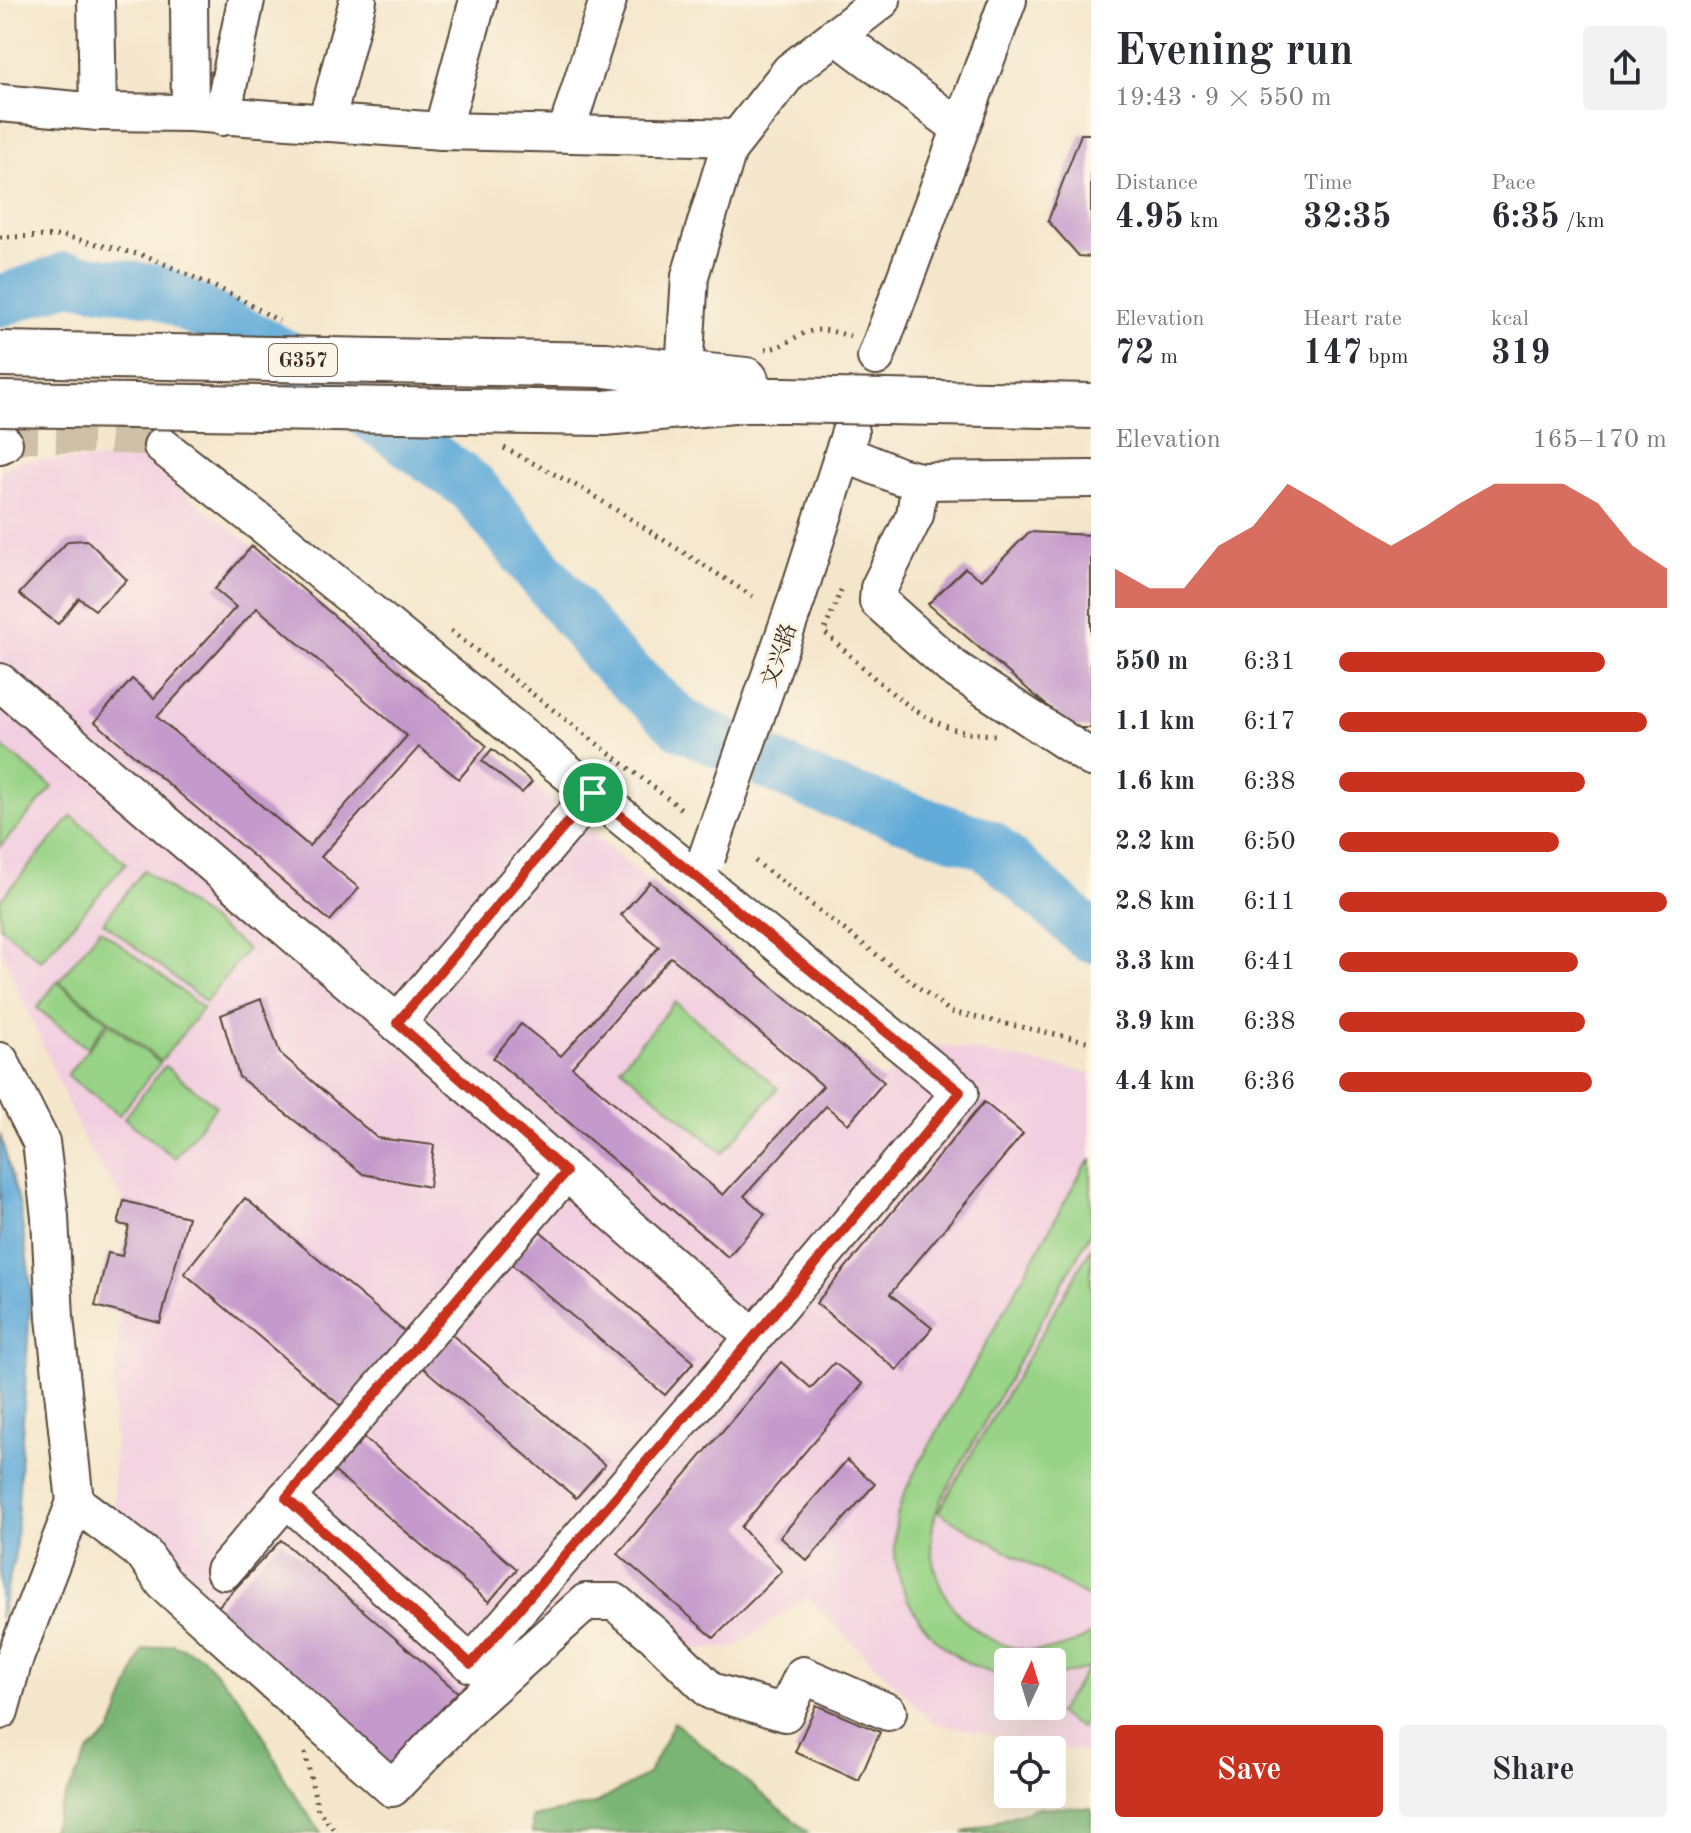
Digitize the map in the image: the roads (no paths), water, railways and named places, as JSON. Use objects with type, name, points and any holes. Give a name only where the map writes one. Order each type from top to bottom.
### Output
[{"type":"highway","name":"G357","points":[[0,354],[605,365],[682,390]]},
{"type":"highway","name":"G357","points":[[777,376],[1091,406]]},
{"type":"highway","name":"G357","points":[[1,430],[604,413],[682,390],[777,376],[1091,385]]},
{"type":"street","points":[[96,0],[98,112]]},
{"type":"street","points":[[189,0],[206,115]]},
{"type":"street","points":[[206,115],[246,0]]},
{"type":"street","points":[[326,123],[358,0]]},
{"type":"street","points":[[442,131],[478,0]]},
{"type":"street","points":[[566,133],[608,0]]},
{"type":"street","points":[[682,390],[690,276],[728,150],[790,71],[882,0]]},
{"type":"street","points":[[869,349],[960,128],[1008,0]]},
{"type":"street","points":[[836,35],[960,128]]},
{"type":"street","points":[[0,103],[98,112],[206,115],[442,131],[737,138]]},
{"type":"street","name":"文兴路","points":[[702,867],[797,598],[847,441],[899,476],[920,481]]},
{"type":"street","points":[[162,446],[593,793],[702,867],[960,1092],[754,1337],[471,1664],[286,1498]]},
{"type":"street","points":[[1091,479],[920,481],[915,515],[879,588],[878,601],[952,667],[1091,758]]},
{"type":"street","points":[[0,682],[397,1023],[754,1337]]},
{"type":"street","points":[[397,1023],[593,793]]},
{"type":"street","points":[[0,1061],[41,1142],[50,1217],[55,1318],[75,1502],[13,1663],[0,1711]]},
{"type":"street","points":[[224,1571],[566,1172]]},
{"type":"street","points":[[75,1502],[144,1554],[164,1583],[392,1788],[472,1705],[586,1602],[615,1602],[711,1691],[785,1713],[803,1675],[888,1712]]},
{"type":"water","points":[[0,1134],[20,1207],[31,1288],[15,1554],[0,1618]]},
{"type":"waterway","points":[[0,301],[67,278],[159,291],[296,361],[472,487],[607,655],[681,724],[822,788],[988,845],[1091,937]]},
{"type":"tunnel","points":[[4,443],[24,434],[146,437],[162,446]]}]
